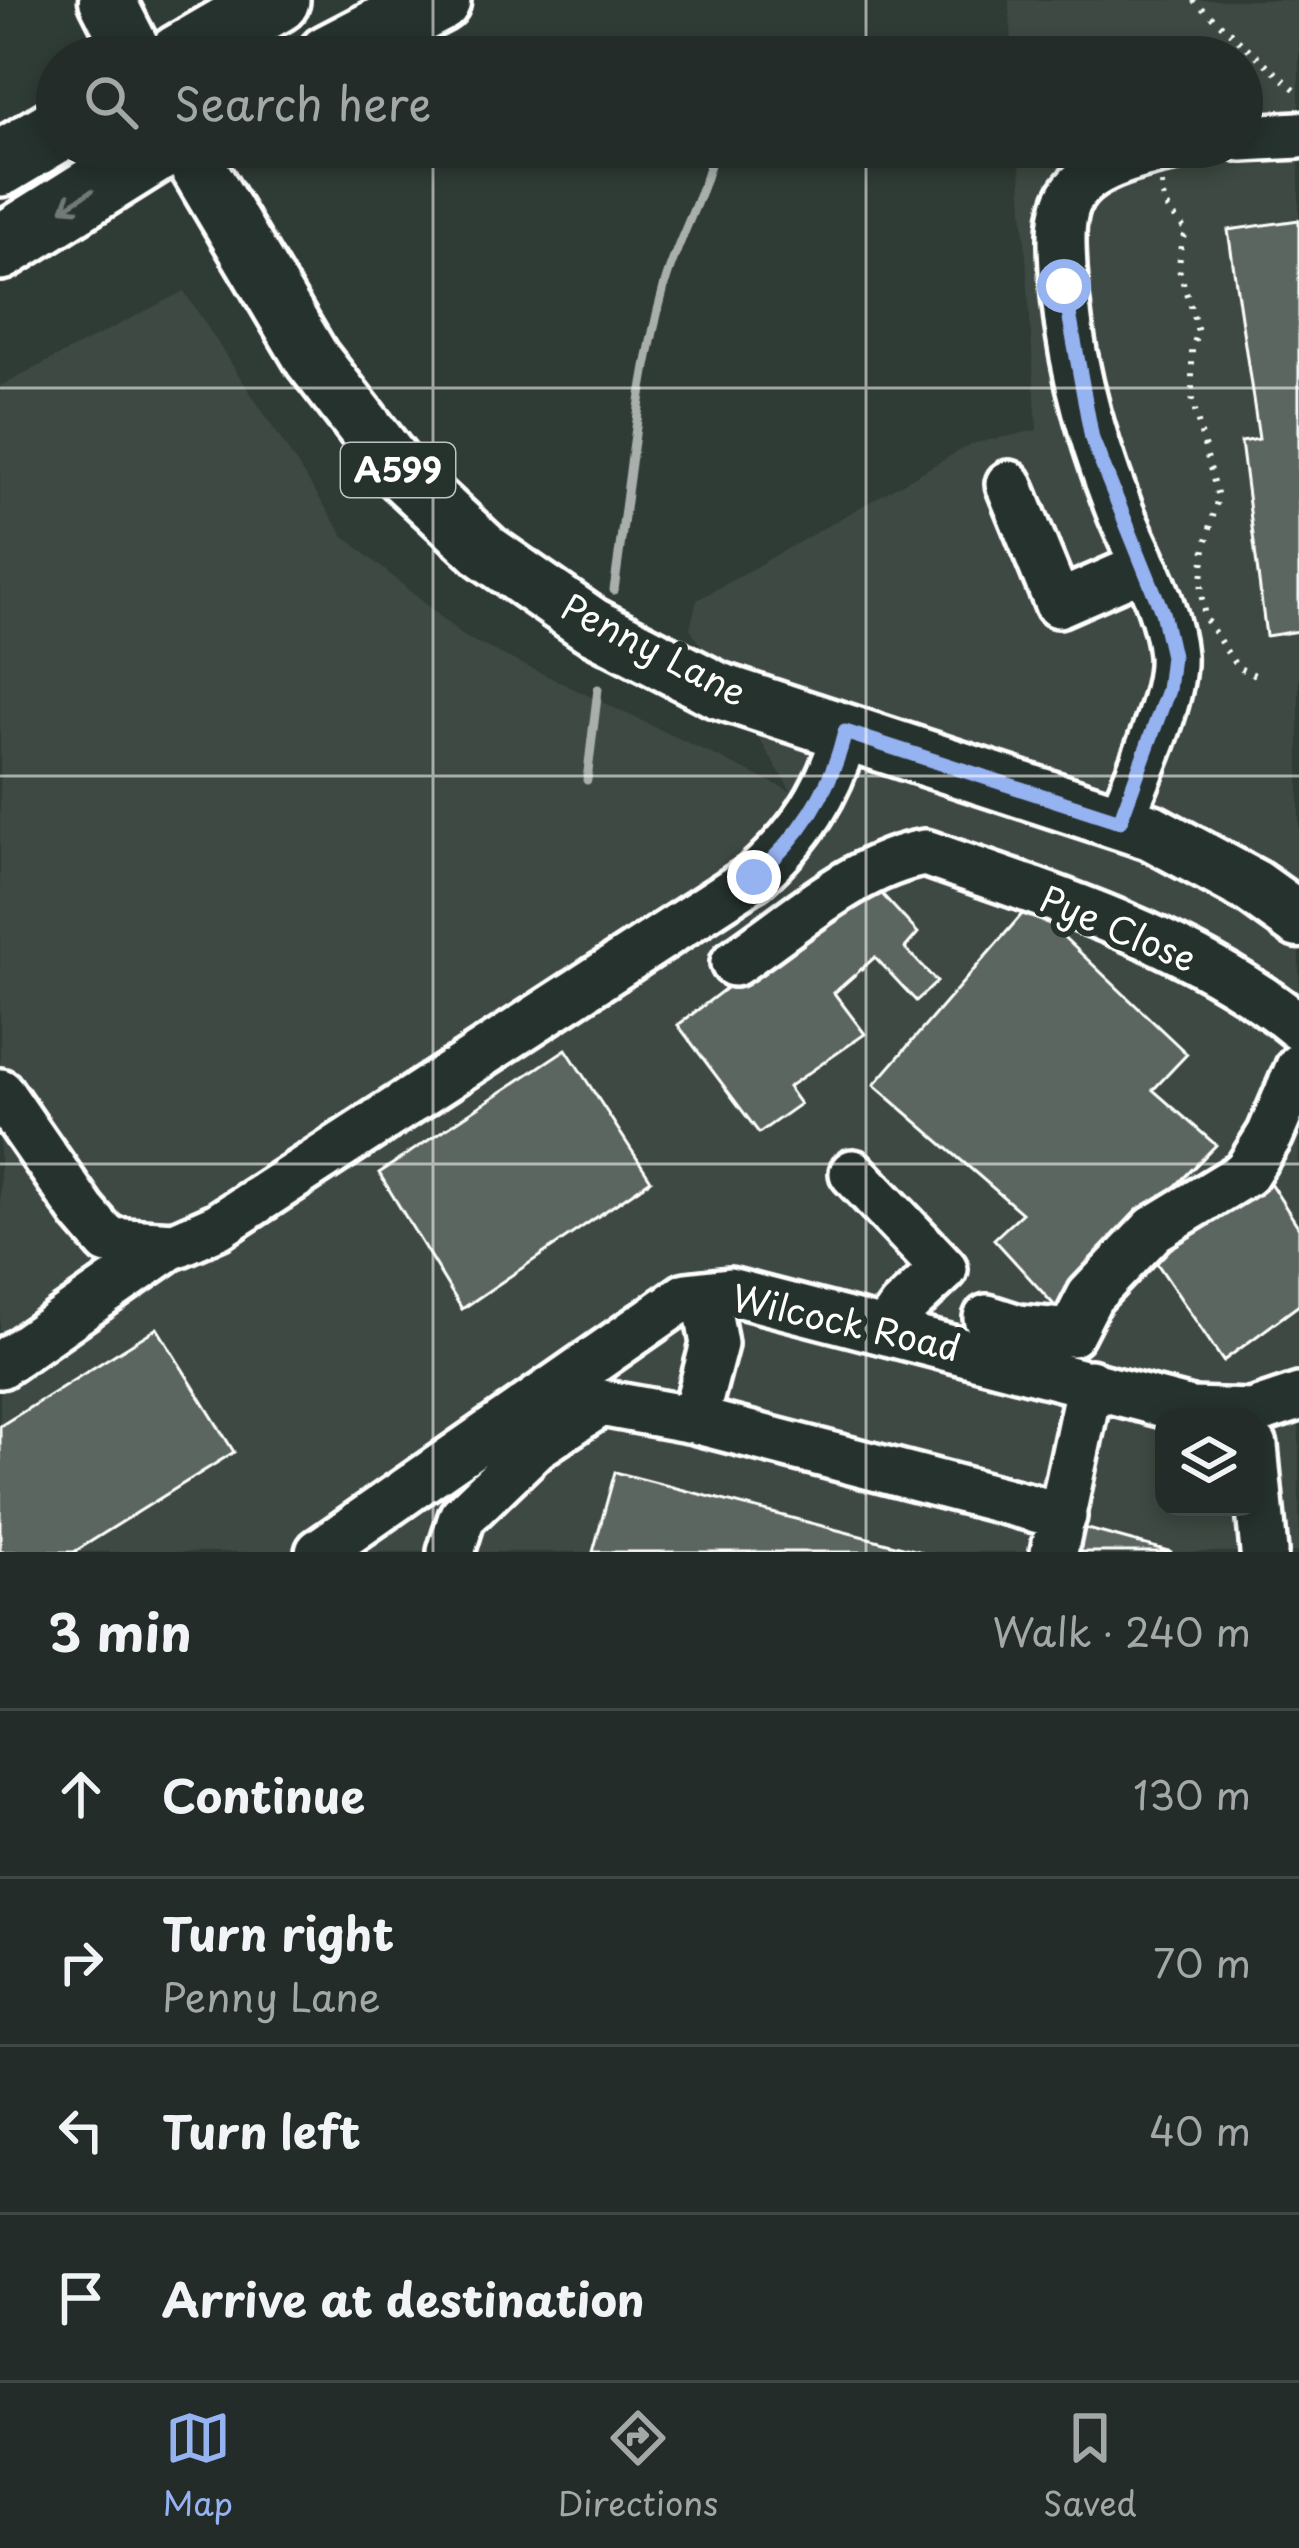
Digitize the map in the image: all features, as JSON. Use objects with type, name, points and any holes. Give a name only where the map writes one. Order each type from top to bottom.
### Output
[{"type":"highway","points":[[215,36],[278,0]]},
{"type":"highway","points":[[369,36],[438,0]]},
{"type":"highway","points":[[0,164],[36,143]]},
{"type":"highway","points":[[0,248],[135,168]]},
{"type":"main road","name":"Penny Lane","points":[[180,168],[312,359],[398,470],[486,552],[591,626],[717,690],[1120,821],[1202,856],[1299,920]]},
{"type":"street","points":[[1263,137],[1299,135]]},
{"type":"street","points":[[1112,168],[1071,195],[1061,234],[1064,286],[1092,439],[1162,612],[1172,656],[1168,690],[1120,821]]},
{"type":"street","points":[[1009,484],[1058,604],[1142,567]]},
{"type":"street","points":[[0,1365],[172,1244],[218,1226],[754,877],[790,845],[836,768],[845,732]]},
{"type":"street","name":"Pye Close","points":[[734,963],[864,872],[895,857],[953,850],[1157,940],[1260,995],[1299,1027]]},
{"type":"street","points":[[987,1318],[1018,1328],[1071,1333],[1090,1295],[1154,1229],[1246,1173],[1270,1135],[1299,1067]]},
{"type":"street","points":[[0,1092],[108,1241],[172,1244]]},
{"type":"street","points":[[853,1173],[944,1269],[885,1331]]},
{"type":"street","name":"Wilcock Road","points":[[319,1552],[686,1296],[728,1291],[1180,1408]]},
{"type":"street","points":[[694,1420],[715,1344],[705,1294]]},
{"type":"street","points":[[451,1552],[462,1517],[536,1446],[601,1403],[694,1420],[1058,1534],[1090,1383]]},
{"type":"street","name":"Wilcock Road","points":[[1263,1418],[1299,1397]]},
{"type":"street","points":[[1261,1516],[1264,1552]]},
{"type":"path","points":[[1193,0],[1234,36]]},
{"type":"path","points":[[1263,61],[1299,93]]},
{"type":"path","points":[[1167,168],[1164,204],[1187,232],[1181,243],[1180,269],[1198,332],[1192,348],[1192,400],[1218,497],[1205,548],[1205,618],[1237,667],[1257,676]]},
{"type":"shaded area","points":[[1009,0],[1299,0],[1299,1552],[0,1552],[0,386],[184,291],[344,536],[465,637],[792,792],[690,628],[697,600],[971,444],[1037,430],[1020,168],[1263,168],[1263,36],[1012,36]]},
{"type":"building","points":[[1299,220],[1299,631],[1266,636],[1241,442],[1259,439],[1228,230]]},
{"type":"building","points":[[868,879],[918,933],[905,948],[937,982],[916,1001],[875,957],[834,993],[865,1034],[788,1087],[800,1104],[759,1133],[678,1025]]},
{"type":"building","points":[[1030,905],[1187,1054],[1153,1090],[1216,1145],[1056,1307],[994,1239],[1022,1213],[874,1085]]},
{"type":"building","points":[[566,1049],[651,1180],[462,1309],[379,1173]]},
{"type":"building","points":[[1265,1175],[1299,1228],[1299,1305],[1223,1361],[1152,1256]]},
{"type":"building","points":[[157,1328],[234,1452],[74,1552],[0,1552],[0,1426]]},
{"type":"building","points":[[615,1472],[922,1552],[593,1552]]},
{"type":"building","points":[[1077,1526],[1172,1552],[1070,1552]]},
{"type":"waterway","points":[[614,590],[655,324],[708,168]]},
{"type":"waterway","points":[[587,780],[598,689]]},
{"type":"route","points":[[754,877],[790,845],[836,768],[845,732],[1120,821],[1168,690],[1172,656],[1162,612],[1092,439],[1064,286]]}]
